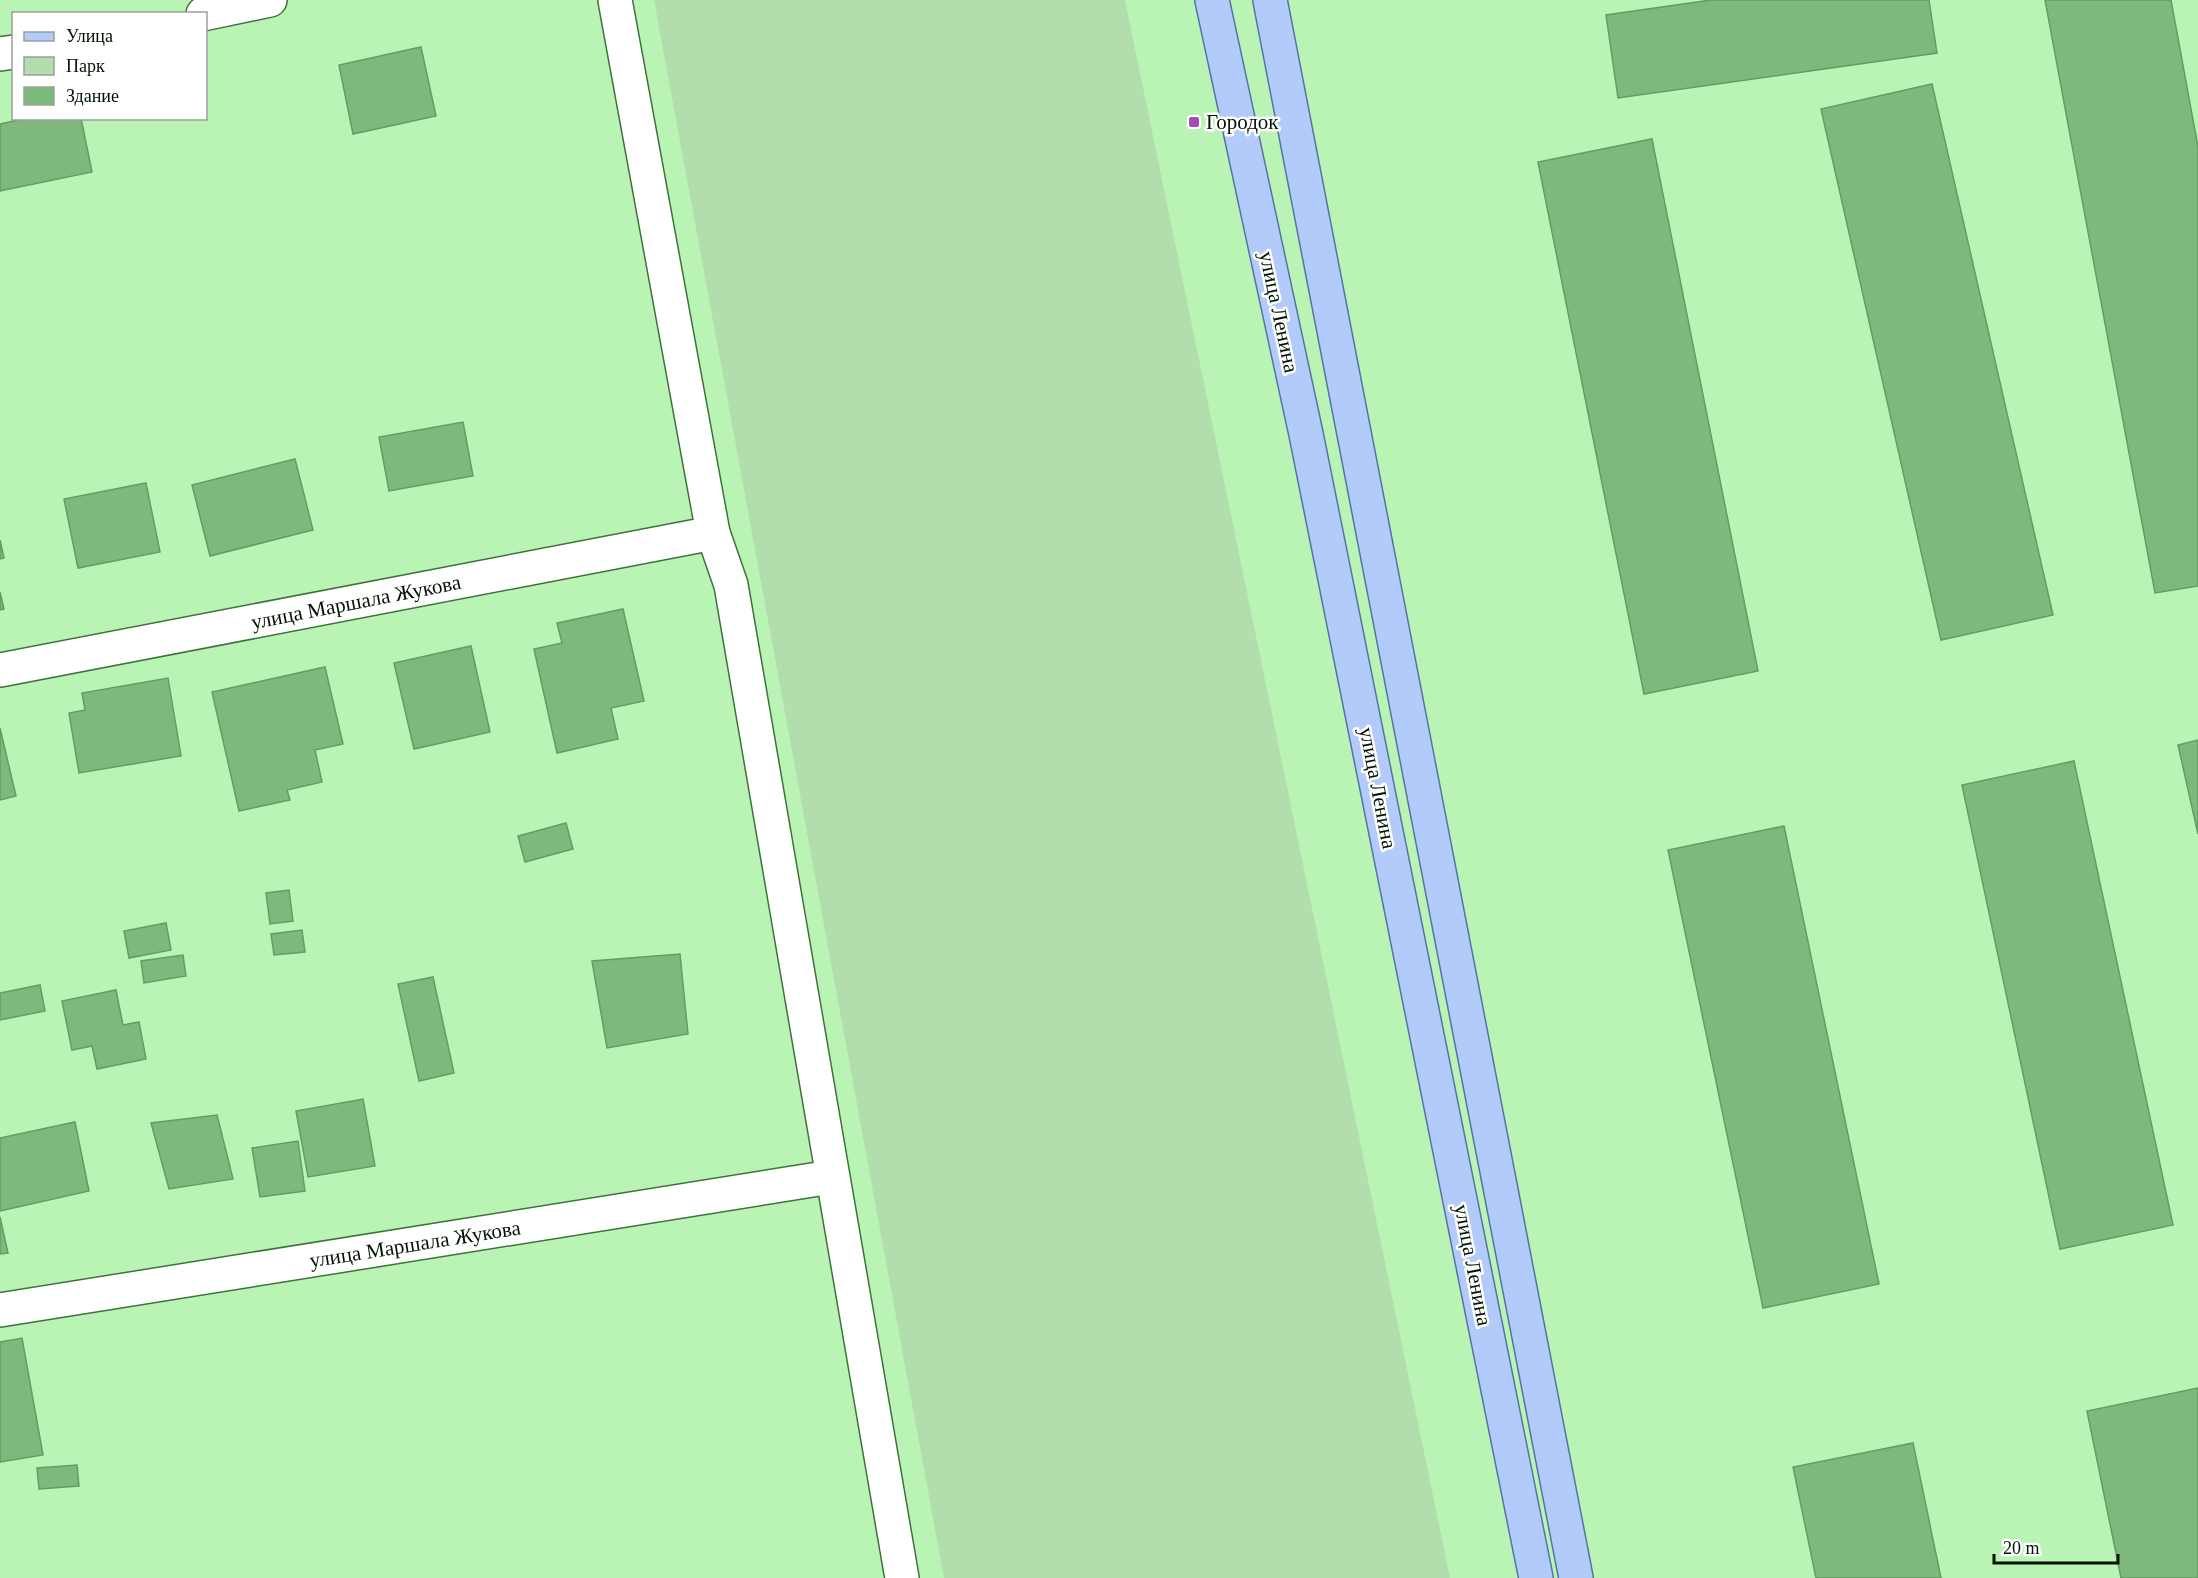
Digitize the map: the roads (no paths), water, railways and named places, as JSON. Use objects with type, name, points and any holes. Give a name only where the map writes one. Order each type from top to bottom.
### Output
[{"type":"main road","name":"улица Ленина","points":[[1212,0],[1306,434],[1536,1578]]},
{"type":"main road","name":"улица Ленина","points":[[1270,0],[1576,1578]]},
{"type":"street","points":[[207,13],[270,0]]},
{"type":"street","points":[[615,0],[712,533],[731,585],[831,1177],[902,1578]]},
{"type":"street","name":"улица Маршала Жукова","points":[[0,670],[712,533]]},
{"type":"street","name":"улица Маршала Жукова","points":[[0,1310],[831,1177]]},
{"type":"place","name":"Городок","points":[[1194,122]]}]
